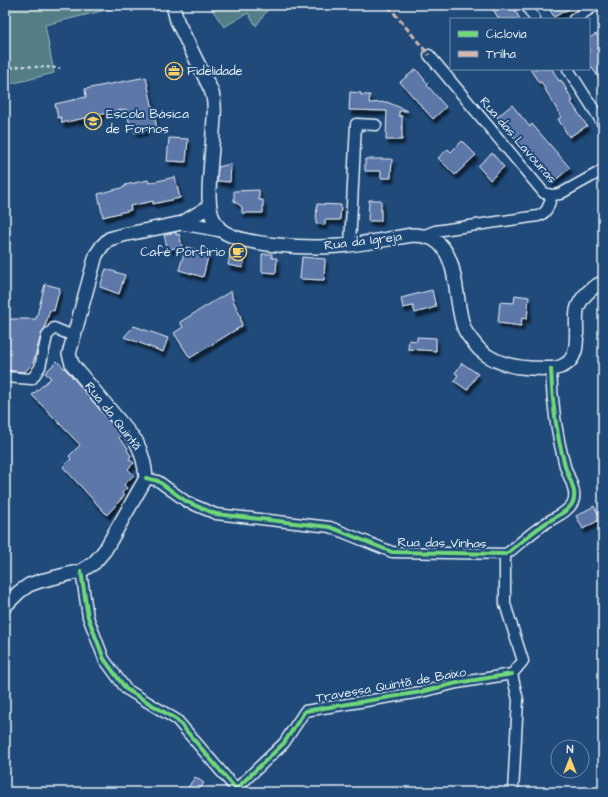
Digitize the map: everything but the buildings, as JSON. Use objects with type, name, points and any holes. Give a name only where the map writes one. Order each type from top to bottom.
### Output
[{"type":"main road","points":[[172,5],[177,21],[214,97],[209,187],[211,215],[221,230]]},
{"type":"main road","name":"Rua da Quintã","points":[[146,478],[146,467],[136,441],[72,364],[69,354],[96,255],[102,246],[109,239],[182,223],[210,206]]},
{"type":"main road","name":"Rua da Quintã","points":[[182,223],[221,230]]},
{"type":"main road","name":"Rua da Igreja","points":[[221,230],[229,236],[260,243],[317,246],[350,245],[412,235],[433,239],[441,246],[448,256],[455,282],[460,317],[464,330],[475,344],[489,356],[504,364],[517,368],[551,369],[562,367],[572,360],[576,346],[577,309],[584,296],[596,285],[603,283]]},
{"type":"main road","points":[[5,606],[19,592],[29,585],[81,571],[94,563],[105,550],[146,478]]},
{"type":"street","points":[[526,5],[534,18]]},
{"type":"street","points":[[576,18],[596,5]]},
{"type":"street","name":"Rua das Lavouras","points":[[429,55],[544,193],[552,195],[560,194],[603,170]]},
{"type":"street","points":[[569,70],[603,124]]},
{"type":"street","points":[[350,245],[356,124],[376,125]]},
{"type":"street","points":[[422,236],[434,230],[543,215],[547,210],[552,195]]},
{"type":"street","points":[[5,377],[32,379],[40,367],[47,336],[54,328],[74,336]]},
{"type":"street","name":"Rua das Vinhas","points":[[146,478],[158,481],[187,502],[216,514],[330,527],[392,552],[505,554],[544,524],[567,510],[573,503],[575,495],[557,434],[553,405],[551,369]]},
{"type":"street","points":[[505,554],[505,604],[523,661],[512,674],[518,700],[513,792]]},
{"type":"street","points":[[81,571],[88,617],[104,659],[126,689],[177,720],[236,791]]},
{"type":"street","name":"Travessa Quintã de Baixo","points":[[236,791],[284,742],[304,711],[422,692],[457,683],[512,674]]},
{"type":"path","points":[[126,5],[134,12]]},
{"type":"path","points":[[5,69],[20,66],[60,68]]},
{"type":"green space","points":[[5,5],[126,5],[45,25],[54,73],[5,85]]},
{"type":"green space","points":[[209,5],[271,5],[256,26],[248,13],[224,27]]},
{"type":"marked path","points":[[389,5],[429,55]]},
{"type":"cycle path","points":[[146,478],[158,481],[187,502],[216,514],[330,527],[392,552],[505,554],[547,522],[566,511],[574,500],[574,490],[565,466],[557,430],[553,406],[551,369]]},
{"type":"cycle path","points":[[81,571],[88,617],[104,659],[126,689],[177,720],[236,789],[236,792]]},
{"type":"cycle path","points":[[236,789],[284,743],[305,711],[421,692],[457,683],[512,674]]},
{"type":"place","name":"Fidelidade","points":[[174,71]]},
{"type":"place","name":"Escola Básica de Fornos","points":[[93,121]]},
{"type":"place","name":"Café Porfirio","points":[[238,252]]}]
